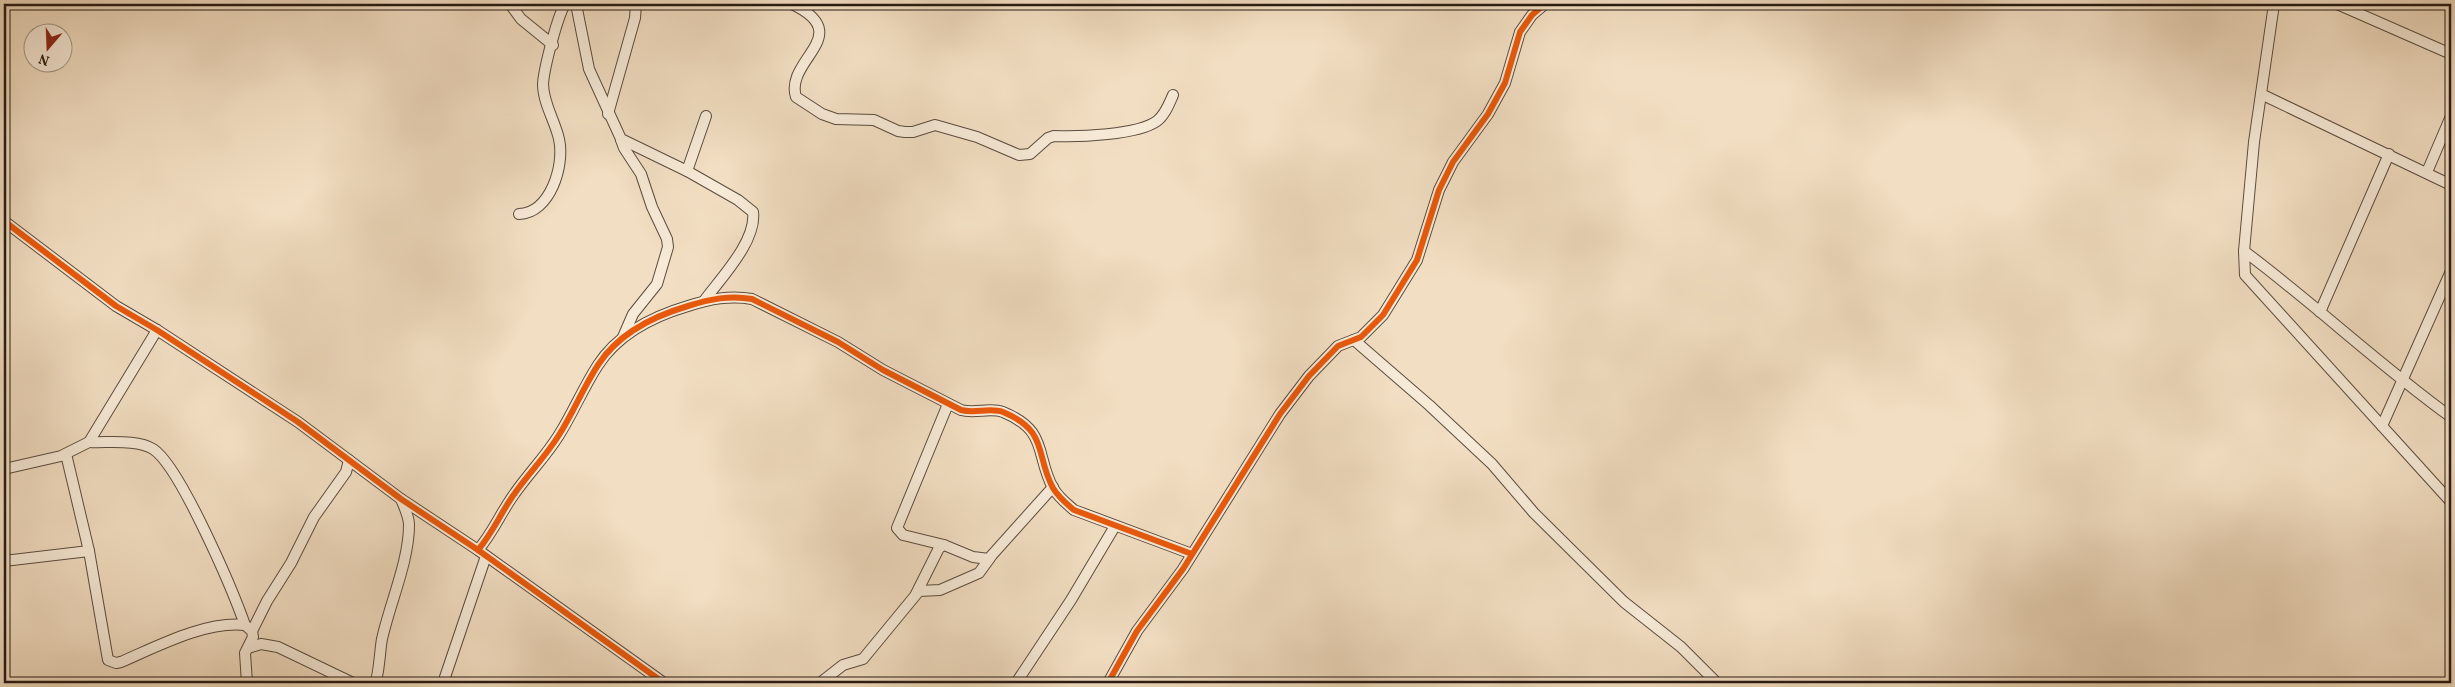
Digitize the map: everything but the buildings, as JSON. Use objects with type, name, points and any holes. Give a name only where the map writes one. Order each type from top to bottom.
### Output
[{"type":"street","points":[[510,4],[522,19],[553,44]]},
{"type":"street","points":[[519,214],[537,210],[544,203],[558,166],[560,140],[543,82],[557,21],[565,4]]},
{"type":"street","points":[[576,4],[589,69],[624,148],[642,174],[652,207],[668,239],[668,247],[657,284],[633,314],[622,340]]},
{"type":"street","points":[[608,114],[636,18],[636,4]]},
{"type":"street","points":[[792,4],[808,12],[817,20],[820,32],[795,85],[796,97],[822,114],[836,119],[874,120],[898,131],[905,132],[913,132],[936,125],[977,137],[1012,153],[1025,155],[1036,149],[1048,138],[1054,136],[1103,134],[1150,126],[1163,114],[1173,95]]},
{"type":"street","points":[[1108,683],[1137,631],[1192,554],[1280,414],[1309,376],[1338,346],[1354,340],[1369,330],[1383,315],[1409,274],[1424,242],[1439,190],[1452,162],[1488,114],[1505,83],[1520,32],[1532,15],[1545,4]]},
{"type":"street","points":[[2274,4],[2261,94],[2244,251],[2245,275],[2451,502]]},
{"type":"street","points":[[2337,4],[2451,54]]},
{"type":"street","points":[[2261,94],[2390,154],[2451,185]]},
{"type":"street","points":[[687,171],[706,116]]},
{"type":"street","points":[[2427,172],[2451,116]]},
{"type":"street","points":[[621,139],[687,171],[750,208],[753,217],[751,232],[739,254],[704,301]]},
{"type":"street","points":[[2320,312],[2390,154]]},
{"type":"street","points":[[4,221],[116,306],[157,330],[298,422],[401,499],[482,553],[664,683]]},
{"type":"street","points":[[2244,251],[2403,382],[2451,417]]},
{"type":"street","points":[[2382,426],[2451,272]]},
{"type":"street","points":[[443,683],[482,553],[515,492],[551,448],[598,364],[622,340],[658,315],[704,301],[737,296],[752,299],[838,342],[883,370],[948,404],[968,412],[1000,411],[1022,423],[1039,442],[1053,487],[1061,500],[1074,510],[1192,554]]},
{"type":"street","points":[[89,442],[157,330]]},
{"type":"street","points":[[1354,340],[1429,405],[1492,464],[1534,513],[1603,583],[1681,647],[1717,683]]},
{"type":"street","points":[[948,404],[897,528],[903,535],[944,545],[973,557],[989,559]]},
{"type":"street","points":[[4,469],[66,454],[89,442],[137,444],[152,448],[163,458],[201,524],[249,628],[252,637],[244,664],[246,683]]},
{"type":"street","points":[[66,454],[89,551],[108,660],[121,662],[177,638],[229,624],[249,628]]},
{"type":"street","points":[[249,628],[291,563],[314,517],[346,472],[349,460]]},
{"type":"street","points":[[916,594],[924,590],[940,590],[979,573],[989,559],[1053,487]]},
{"type":"street","points":[[374,683],[378,677],[378,659],[383,634],[406,545],[409,524],[401,499]]},
{"type":"street","points":[[1016,683],[1115,526]]},
{"type":"street","points":[[820,683],[843,665],[863,659],[916,594],[939,548],[944,545]]},
{"type":"street","points":[[4,561],[89,551]]},
{"type":"street","points":[[248,648],[261,644],[278,647],[352,683]]},
{"type":"cycle path","points":[[1108,683],[1137,631],[1183,569],[1280,414],[1309,376],[1338,346],[1361,337],[1383,315],[1417,260],[1439,190],[1453,162],[1488,114],[1505,83],[1520,32],[1532,15],[1545,4]]},
{"type":"cycle path","points":[[4,221],[116,306],[157,330],[298,422],[401,499],[478,550],[664,683]]},
{"type":"cycle path","points":[[478,550],[489,536],[515,493],[554,443],[598,365],[616,344],[626,335],[662,315],[704,301],[736,297],[752,299],[838,342],[883,370],[961,410],[998,411],[1018,419],[1028,427],[1034,436],[1053,488],[1060,498],[1074,510],[1192,554]]}]
